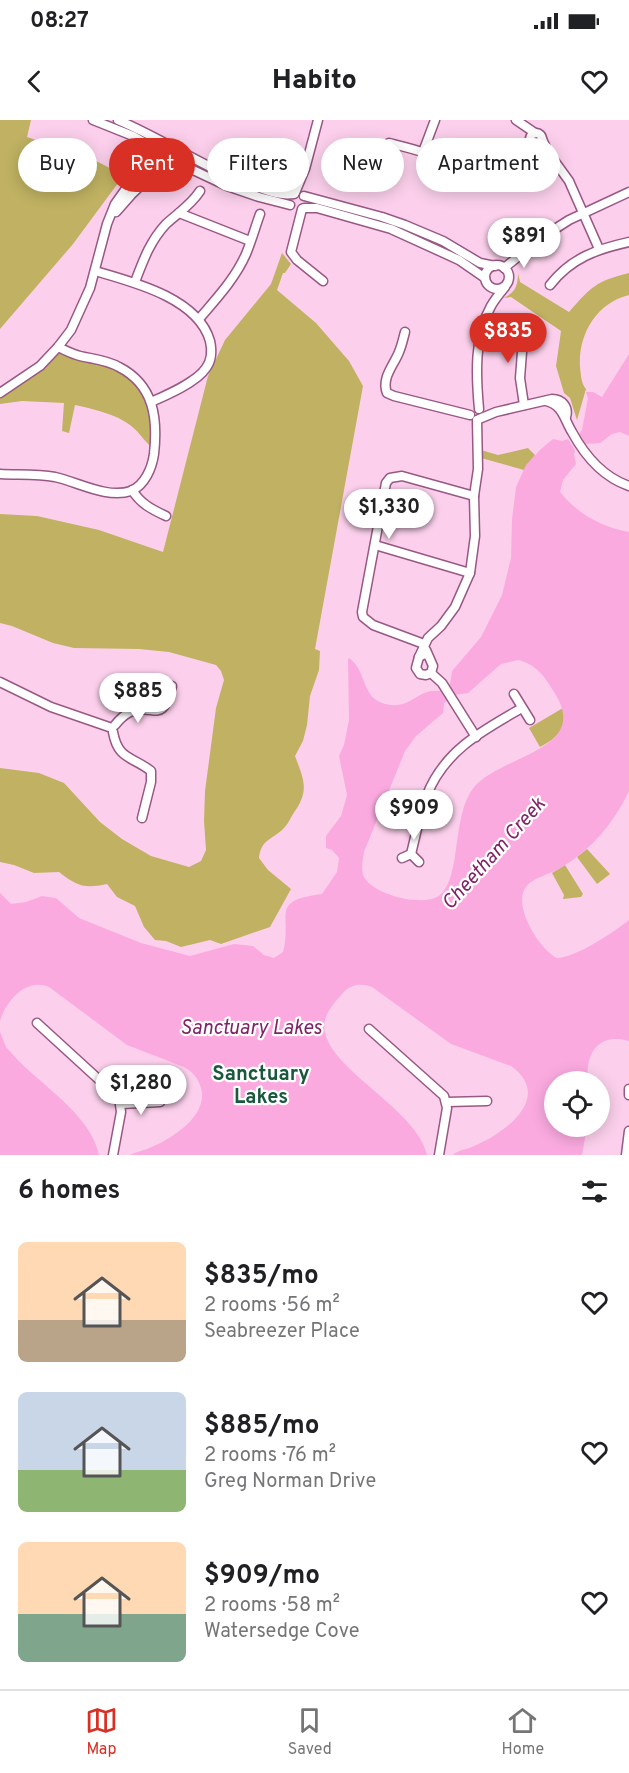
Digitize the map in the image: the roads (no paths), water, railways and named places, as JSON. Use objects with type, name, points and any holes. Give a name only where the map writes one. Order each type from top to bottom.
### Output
[{"type":"street","points":[[93,120],[140,138]]},
{"type":"street","points":[[117,120],[147,138]]},
{"type":"street","points":[[318,120],[299,195],[290,200],[297,207],[291,252],[297,260],[323,281]]},
{"type":"street","points":[[428,138],[435,120]]},
{"type":"street","points":[[516,120],[533,138]]},
{"type":"street","points":[[195,161],[271,193],[299,195],[397,223],[443,242],[480,263],[500,267],[509,276]]},
{"type":"street","points":[[560,169],[569,181],[598,249]]},
{"type":"street","points":[[195,171],[227,186],[259,197],[297,207],[328,210],[391,228],[459,260],[494,289],[505,287]]},
{"type":"street","points":[[135,282],[145,254],[154,240],[167,224],[193,202],[200,191]]},
{"type":"street","points":[[0,393],[40,366],[71,330],[95,271],[107,224],[115,204],[124,192]]},
{"type":"street","points":[[107,224],[133,192]]},
{"type":"street","points":[[431,673],[424,675],[417,672],[416,668],[423,656],[424,644],[455,607],[470,573],[475,536],[474,496],[478,461],[473,413],[477,393],[479,343],[490,307],[491,291],[486,281],[489,269],[500,267],[544,236],[584,213],[629,192]]},
{"type":"street","points":[[297,207],[306,201],[299,195]]},
{"type":"street","points":[[179,213],[250,241]]},
{"type":"street","points":[[199,319],[238,268],[260,214]]},
{"type":"street","points":[[550,285],[566,268],[581,257],[598,249],[629,242]]},
{"type":"street","points":[[490,307],[528,249]]},
{"type":"street","points":[[95,271],[158,291],[199,319],[207,333],[212,355],[207,367],[198,376],[151,402]]},
{"type":"street","points":[[524,405],[520,378],[522,352],[529,324]]},
{"type":"street","points":[[405,332],[386,379],[387,393],[399,398],[473,413],[496,412],[546,401],[559,407],[583,450],[605,474],[629,486]]},
{"type":"street","points":[[0,474],[56,477],[111,493],[132,490],[145,480],[152,464],[156,438],[155,416],[151,402],[139,382],[119,367],[58,347]]},
{"type":"street","points":[[424,644],[373,625],[363,617],[362,612],[386,483],[390,478],[402,476],[474,496]]},
{"type":"street","points":[[132,490],[138,500],[148,508],[166,516]]},
{"type":"street","points":[[375,545],[470,573]]},
{"type":"street","points":[[423,656],[433,666],[431,673]]},
{"type":"street","points":[[431,673],[442,683],[476,736]]},
{"type":"street","points":[[0,682],[51,707],[112,728]]},
{"type":"street","points":[[112,728],[129,712],[161,710],[168,701],[172,686]]},
{"type":"street","points":[[514,694],[530,720]]},
{"type":"street","points":[[411,854],[426,796],[441,767],[453,753],[476,736],[522,708]]},
{"type":"street","points":[[112,728],[116,744],[122,754],[151,771],[151,782],[142,818]]},
{"type":"street","points":[[402,858],[411,854]]},
{"type":"street","points":[[411,854],[419,862]]},
{"type":"street","points":[[37,1023],[114,1093],[121,1104],[113,1155]]},
{"type":"street","points":[[369,1029],[441,1092],[447,1102],[439,1155]]},
{"type":"street","points":[[629,1089],[629,1095]]},
{"type":"street","points":[[447,1102],[487,1101]]},
{"type":"street","points":[[121,1104],[160,1102]]},
{"type":"street","points":[[626,1155],[629,1131]]},
{"type":"water","points":[[629,354],[629,436],[620,432],[612,434],[600,443],[585,444],[579,434],[582,430],[588,398],[586,392],[593,392],[602,397]]},
{"type":"water","name":"Sanctuary Lakes","points":[[553,439],[562,441],[568,439],[575,450],[576,464],[563,480],[560,492],[582,513],[609,527],[629,532],[629,791],[601,834],[573,860],[529,884],[523,895],[522,904],[536,936],[543,946],[557,958],[584,949],[629,920],[629,1041],[618,1039],[602,1043],[591,1054],[588,1071],[544,1071],[544,1137],[585,1137],[582,1155],[453,1155],[486,1140],[511,1123],[526,1102],[528,1090],[523,1078],[511,1066],[451,1044],[372,987],[360,985],[346,990],[330,1009],[325,1020],[326,1036],[335,1053],[350,1069],[405,1119],[419,1137],[427,1155],[130,1155],[166,1140],[186,1126],[199,1108],[202,1098],[198,1081],[193,1073],[184,1067],[127,1045],[49,987],[32,985],[25,988],[12,999],[0,1021],[0,893],[11,904],[26,902],[42,896],[56,898],[79,918],[141,943],[190,956],[234,944],[253,946],[264,955],[274,958],[283,952],[286,911],[289,905],[305,897],[322,894],[337,872],[339,858],[332,850],[326,848],[326,836],[341,816],[347,795],[339,756],[344,745],[349,720],[348,659],[360,671],[374,698],[391,705],[405,703],[426,692],[440,691],[450,684],[452,671],[481,637],[502,595],[511,558],[516,487],[526,465]],"holes":[[[518,660],[539,672],[554,692],[563,711],[562,727],[553,739],[539,749],[504,766],[474,787],[462,813],[451,874],[447,886],[440,895],[432,899],[411,900],[387,894],[376,888],[363,875],[364,852],[405,751],[416,736],[443,713],[444,703],[455,695],[468,693],[501,664]]]},
{"type":"water","points":[[0,1032],[6,1047],[15,1057],[76,1114],[94,1140],[99,1155],[0,1155]]},
{"type":"district","name":"Sanctuary Lakes","points":[[261,1084]]},
{"type":"water label","name":"Cheetham Creek","points":[[493,853]]}]
